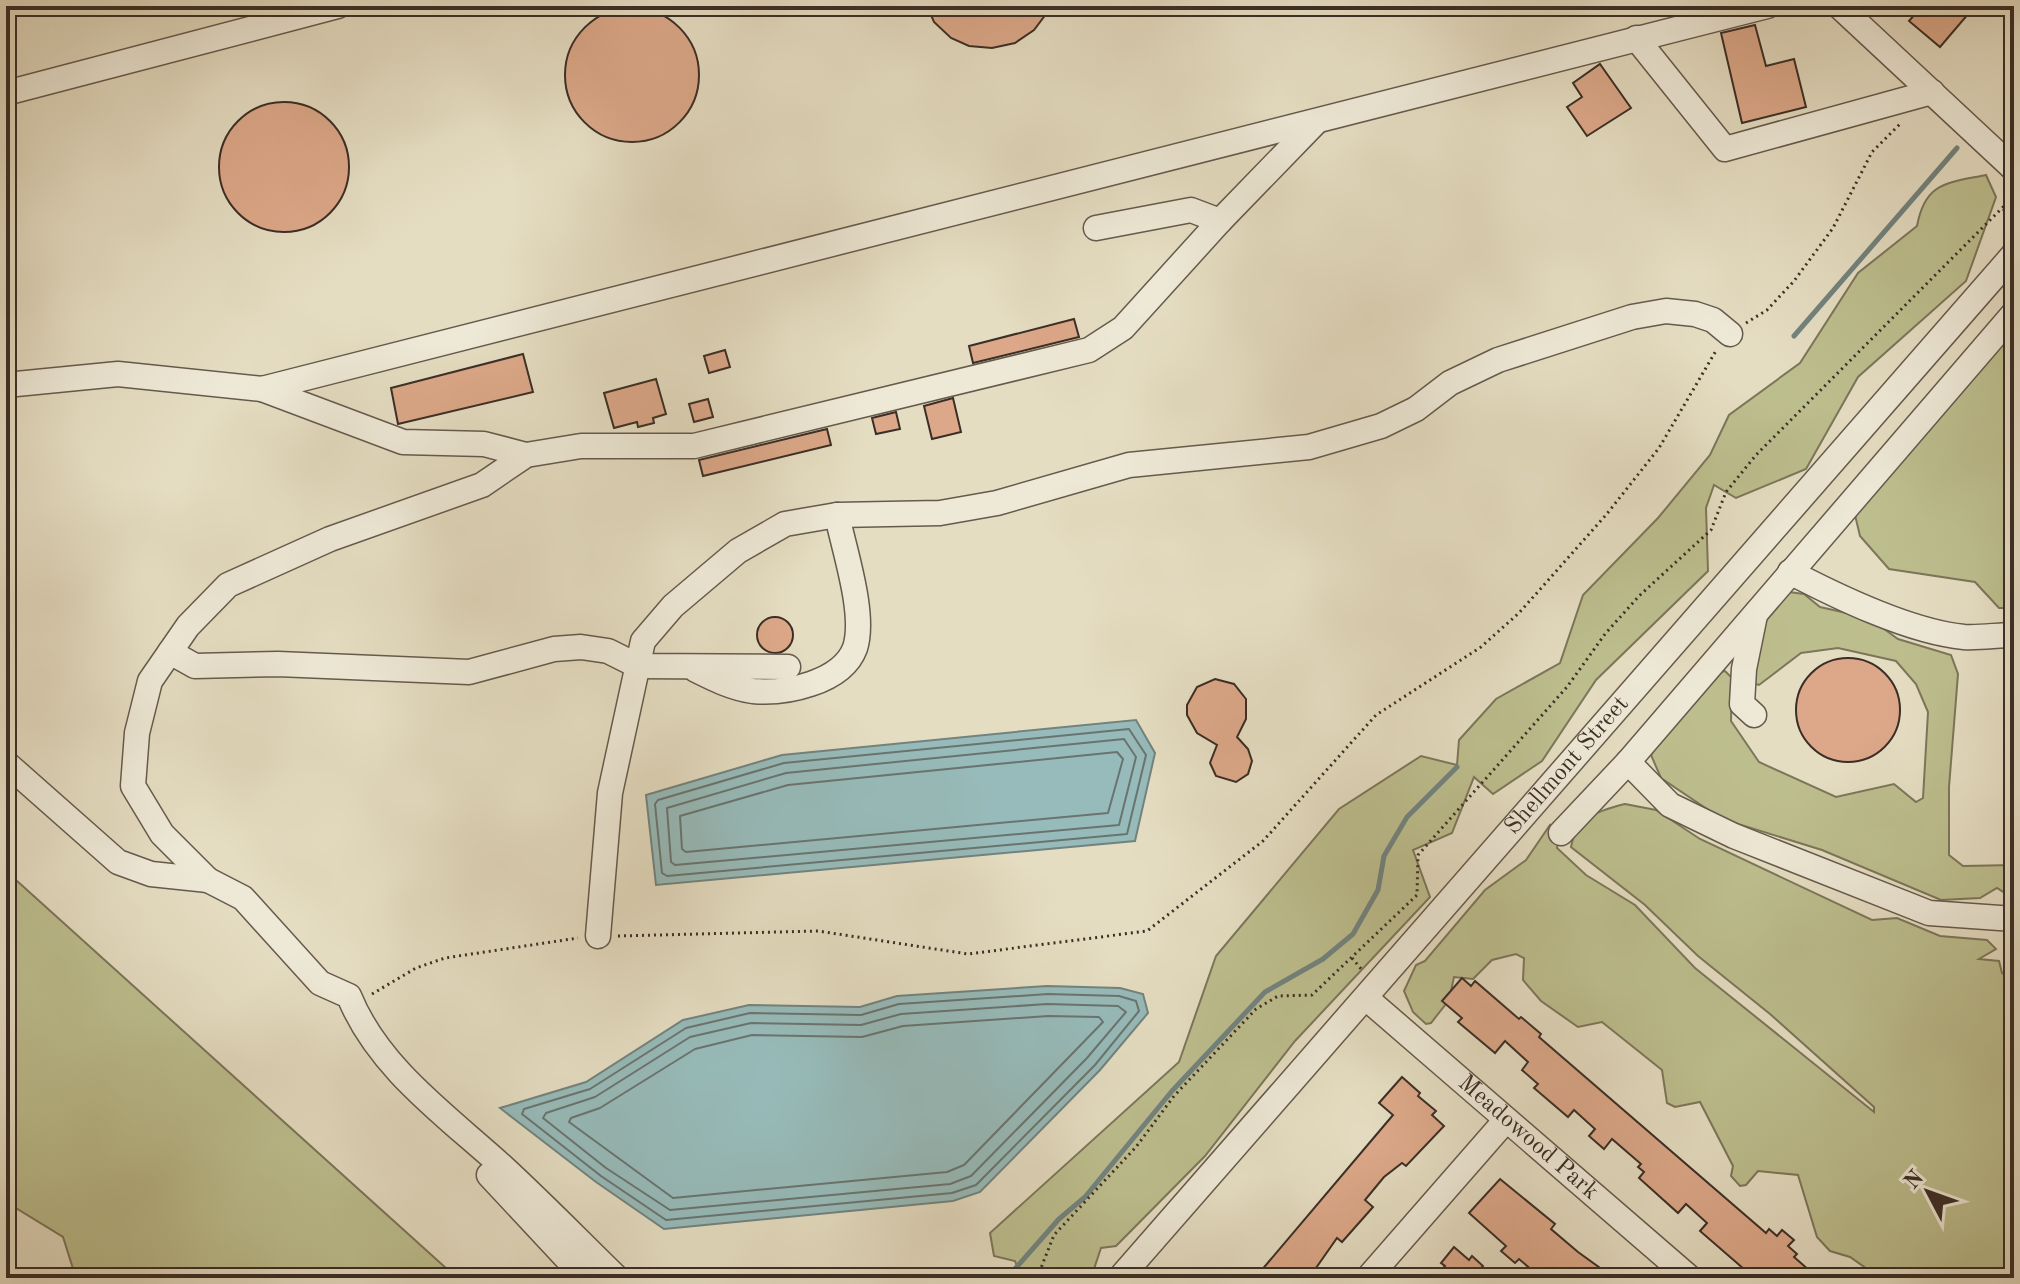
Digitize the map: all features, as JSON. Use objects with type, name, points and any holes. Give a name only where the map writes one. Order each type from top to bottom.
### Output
[{"type":"street","points":[[6,93],[338,6]]},
{"type":"street","points":[[262,389],[1767,6]]},
{"type":"street","points":[[1839,6],[2014,169]]},
{"type":"street","points":[[1636,38],[1725,149],[1932,92]]},
{"type":"street","points":[[6,385],[118,374],[262,389],[403,442],[484,444],[526,455],[581,446],[694,446],[1089,350],[1123,328],[1315,123]]},
{"type":"street","points":[[1096,228],[1191,210],[1220,221]]},
{"type":"street","name":"Shellmont Street","points":[[1120,1278],[2014,254]]},
{"type":"street","points":[[598,936],[610,793],[643,641],[673,606],[738,551],[785,524],[837,515],[940,513],[997,503],[1129,465],[1309,447],[1381,426],[1416,409],[1450,383],[1498,360],[1632,317],[1666,311],[1695,314],[1713,320],[1730,334]]},
{"type":"street","points":[[1561,833],[1628,762],[2014,313]]},
{"type":"street","points":[[526,455],[482,485],[330,539],[228,585],[188,626],[150,681],[143,700],[133,786],[162,834],[208,880],[243,898],[320,983],[349,996],[359,1021],[378,1048],[453,1126],[502,1167],[617,1278]]},
{"type":"street","points":[[690,667],[723,683],[752,691],[778,691],[805,686],[843,665],[854,649],[858,620],[837,515]]},
{"type":"street","points":[[1790,572],[1822,589],[1914,625],[1963,637],[2014,635]]},
{"type":"street","points":[[1754,715],[1742,704],[1744,669],[1755,613]]},
{"type":"street","points":[[170,652],[195,666],[278,664],[469,672],[554,649],[581,647],[608,651],[638,666],[788,667]]},
{"type":"street","points":[[1628,762],[1670,805],[1734,836],[1929,913],[2014,919]]},
{"type":"street","points":[[6,763],[118,862],[151,874],[208,880]]},
{"type":"street","name":"Meadowood Park","points":[[1366,998],[1690,1278]]},
{"type":"street","points":[[1368,1278],[1506,1120]]},
{"type":"street","points":[[453,1126],[485,1171],[585,1278]]},
{"type":"path","points":[[349,996],[367,997],[416,968],[445,958],[598,936],[818,931],[968,954],[1147,931],[1263,841],[1376,715],[1481,647],[1519,613],[1606,515],[1659,448],[1714,352],[1730,334],[1767,310],[1794,281],[1833,228],[1872,152],[1902,122]]},
{"type":"path","points":[[1037,1278],[1054,1235],[1136,1147],[1174,1096],[1256,1009],[1278,996],[1312,995],[1417,895],[1418,855],[1567,687],[1613,625],[1711,530],[1726,492],[1756,455],[2014,196]]},
{"type":"path","points":[[2003,209],[2014,219]]},
{"type":"green space","points":[[1986,175],[1996,197],[1966,281],[1858,377],[1806,469],[1736,498],[1714,485],[1706,508],[1708,571],[1596,680],[1542,761],[1493,794],[1474,777],[1452,833],[1413,850],[1430,897],[1295,1041],[1205,1156],[1116,1246],[1101,1248],[1091,1278],[1004,1278],[1018,1269],[1015,1261],[994,1256],[990,1233],[1179,1062],[1216,956],[1339,809],[1421,756],[1457,765],[1459,740],[1496,699],[1560,663],[1583,595],[1658,518],[1710,455],[1729,415],[1800,363],[1858,273],[1917,226],[1932,193],[1949,183]]},
{"type":"green space","points":[[2014,328],[2014,608],[1999,608],[1975,582],[1889,569],[1860,536],[1855,515]]},
{"type":"green space","points":[[1789,592],[1804,594],[1820,607],[1869,618],[1898,639],[1951,655],[1958,674],[1949,787],[1949,855],[1963,866],[2014,865],[2014,899],[1997,888],[1980,898],[1941,900],[1822,850],[1722,819],[1661,778],[1651,755],[1694,693],[1715,675],[1725,671],[1732,678],[1731,721],[1759,762],[1836,797],[1894,784],[1916,802],[1923,798],[1928,712],[1916,684],[1896,661],[1838,648],[1801,653],[1759,685],[1752,683],[1765,621]]},
{"type":"green space","points":[[1625,804],[1656,810],[1700,839],[1872,920],[1897,918],[1940,936],[1987,940],[1996,949],[1979,959],[1999,961],[2002,973],[2014,980],[2014,1278],[1880,1278],[1850,1257],[1830,1251],[1817,1237],[1798,1175],[1758,1171],[1746,1185],[1740,1186],[1731,1176],[1733,1166],[1700,1102],[1675,1107],[1667,1103],[1662,1070],[1602,1022],[1578,1027],[1541,1001],[1523,980],[1524,958],[1516,954],[1492,960],[1473,979],[1454,977],[1449,1000],[1431,1023],[1426,1024],[1413,1012],[1404,991],[1416,965],[1425,961],[1485,890],[1526,860],[1550,825],[1559,837],[1557,848],[1586,875],[1635,905],[1695,968],[1874,1112],[1874,1107],[1770,1014],[1698,956],[1645,905],[1571,847],[1578,828],[1590,816]]},
{"type":"green space","points":[[6,871],[457,1278],[76,1278],[63,1237],[6,1202]]},
{"type":"water","points":[[1136,720],[1155,753],[1135,841],[656,885],[646,795],[782,755]]},
{"type":"water","points":[[1047,986],[1120,988],[1143,994],[1148,1013],[1100,1070],[980,1192],[953,1201],[664,1229],[596,1182],[500,1108],[586,1082],[683,1020],[749,1005],[860,1007],[897,996]]},
{"type":"building","points":[[927,6],[1052,6],[1034,30],[1015,43],[992,48],[969,46],[951,38],[934,22]]},
{"type":"building","points":[[1922,6],[1975,6],[1940,47],[1909,21]]},
{"type":"building","points":[[632,8],[658,13],[679,28],[694,49],[699,75],[694,101],[679,122],[658,137],[632,142],[606,137],[585,122],[570,101],[565,75],[570,49],[585,28],[606,13]]},
{"type":"building","points":[[1755,25],[1766,66],[1794,59],[1806,107],[1742,123],[1721,33]]},
{"type":"building","points":[[1600,64],[1631,108],[1587,136],[1567,107],[1582,97],[1573,83]]},
{"type":"building","points":[[284,102],[309,107],[330,121],[344,142],[349,167],[344,192],[330,213],[309,227],[284,232],[259,227],[238,213],[224,192],[219,167],[224,142],[238,121],[259,107]]},
{"type":"building","points":[[1074,319],[1079,337],[973,363],[969,346]]},
{"type":"building","points":[[725,350],[730,367],[709,373],[704,356]]},
{"type":"building","points":[[523,354],[533,392],[398,424],[391,388]]},
{"type":"building","points":[[656,379],[666,414],[653,418],[654,423],[638,427],[637,422],[614,428],[604,393]]},
{"type":"building","points":[[953,398],[961,432],[932,439],[924,406]]},
{"type":"building","points":[[708,399],[713,417],[694,422],[689,404]]},
{"type":"building","points":[[896,412],[900,429],[876,434],[872,418]]},
{"type":"building","points":[[827,429],[831,445],[703,476],[699,460]]},
{"type":"building","points":[[775,617],[787,623],[793,635],[787,647],[775,653],[763,647],[757,635],[763,623]]},
{"type":"building","points":[[1848,658],[1868,662],[1885,673],[1896,690],[1900,710],[1896,730],[1885,747],[1868,758],[1848,762],[1828,758],[1811,747],[1800,730],[1796,710],[1800,690],[1811,673],[1828,662]]},
{"type":"building","points":[[1215,679],[1234,684],[1246,699],[1246,719],[1237,737],[1248,749],[1252,761],[1248,774],[1236,782],[1216,776],[1210,763],[1217,745],[1197,733],[1187,715],[1187,705],[1197,687]]},
{"type":"building","points":[[1462,978],[1471,986],[1475,981],[1519,1019],[1521,1017],[1541,1034],[1539,1037],[1766,1233],[1769,1229],[1777,1236],[1782,1230],[1794,1240],[1788,1246],[1797,1254],[1794,1257],[1818,1278],[1764,1278],[1757,1271],[1752,1276],[1700,1231],[1707,1223],[1686,1204],[1678,1213],[1639,1178],[1644,1172],[1638,1167],[1641,1164],[1612,1139],[1604,1149],[1589,1136],[1595,1129],[1574,1110],[1568,1117],[1534,1088],[1538,1084],[1522,1070],[1528,1062],[1505,1041],[1495,1053],[1458,1022],[1462,1018],[1442,1001]]},
{"type":"building","points":[[1402,1077],[1436,1111],[1432,1115],[1444,1126],[1406,1166],[1402,1163],[1384,1177],[1365,1200],[1373,1207],[1342,1242],[1337,1238],[1309,1278],[1267,1278],[1260,1272],[1393,1115],[1379,1103]]},
{"type":"building","points":[[1500,1179],[1555,1224],[1551,1229],[1614,1278],[1541,1278],[1519,1259],[1515,1263],[1501,1251],[1506,1246],[1469,1213]]},
{"type":"building","points":[[1454,1247],[1469,1260],[1472,1256],[1483,1266],[1472,1278],[1434,1278],[1445,1266],[1441,1263]]},
{"type":"waterway","points":[[1794,336],[1957,148]]},
{"type":"waterway","points":[[1007,1278],[1059,1219],[1085,1197],[1172,1091],[1265,992],[1323,959],[1353,934],[1378,890],[1384,856],[1407,817],[1457,767]]}]
